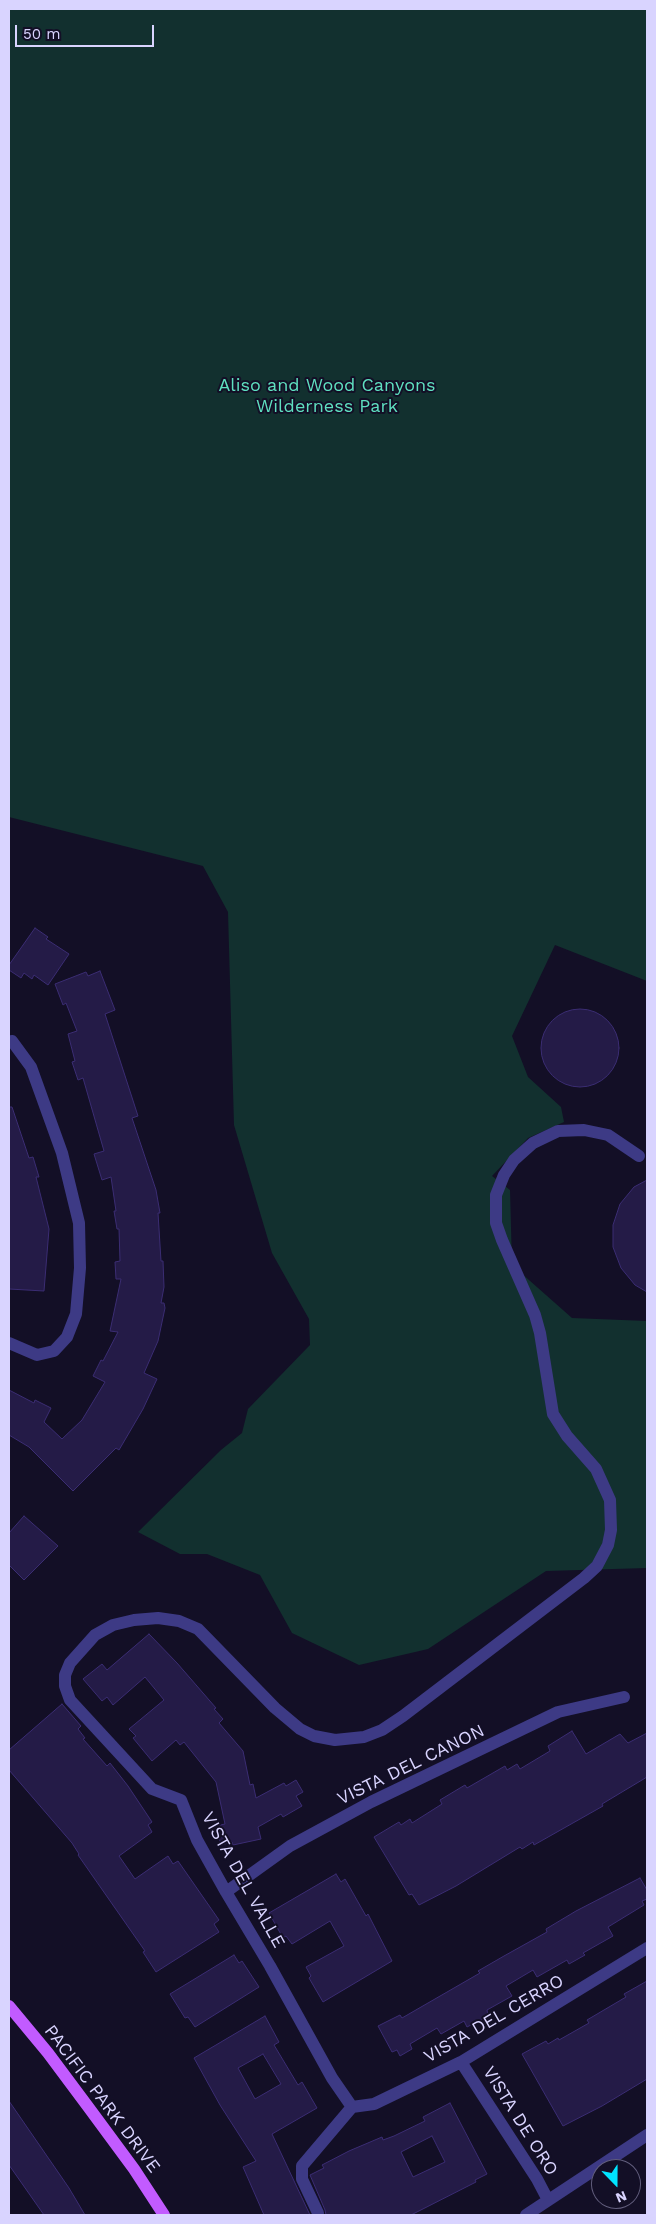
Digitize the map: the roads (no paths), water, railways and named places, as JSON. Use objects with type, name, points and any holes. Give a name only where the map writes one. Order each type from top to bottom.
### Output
[{"type":"main road","name":"PACIFIC PARK DRIVE","points":[[9,2006],[48,2053],[89,2108],[134,2169],[164,2215]]},
{"type":"street","points":[[9,1343],[37,1355],[54,1351],[67,1337],[76,1314],[80,1268],[79,1223],[62,1153],[31,1066],[12,1040]]},
{"type":"street","name":"VISTA DEL VALLE","points":[[352,2107],[332,2078],[197,1840],[181,1800],[152,1788],[70,1700],[65,1686],[65,1675],[70,1663],[96,1635],[113,1625],[134,1620],[158,1618],[179,1621],[198,1629],[274,1708],[300,1729],[314,1736],[335,1740],[364,1737],[382,1730],[403,1716],[537,1615],[597,1566],[608,1545],[611,1530],[610,1500],[596,1469],[567,1436],[553,1414],[540,1333],[535,1315],[496,1223],[496,1195],[504,1175],[514,1160],[533,1143],[552,1133],[570,1129],[597,1132],[621,1142],[639,1156]]},
{"type":"street","name":"VISTA DEL CANON","points":[[226,1892],[290,1846],[371,1802],[558,1712],[624,1697]]},
{"type":"street","name":"VISTA DEL CERRO","points":[[352,2107],[374,2104],[461,2062],[647,1948]]},
{"type":"street","name":"VISTA DE ORO","points":[[461,2062],[537,2179],[548,2200]]},
{"type":"street","points":[[318,2213],[302,2179],[302,2166],[352,2107]]},
{"type":"street","points":[[526,2215],[647,2135]]},
{"type":"park label","name":"Aliso and Wood Canyons Wilderness Park","points":[[327,396]]}]
